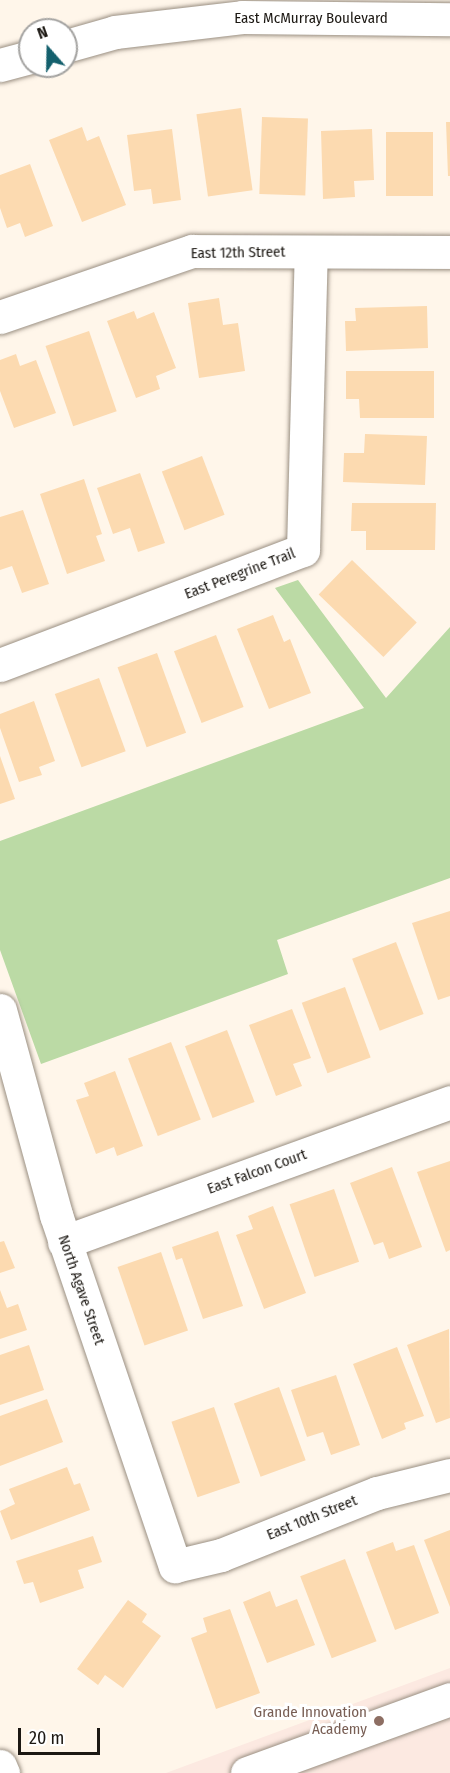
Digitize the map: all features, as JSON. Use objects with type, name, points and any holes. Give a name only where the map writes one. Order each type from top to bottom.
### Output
[{"type":"street","name":"East McMurray Boulevard","points":[[78,43],[187,12],[242,17],[450,19]]},
{"type":"street","points":[[0,65],[18,60]]},
{"type":"street","name":"East 12th Street","points":[[0,317],[192,251],[450,252]]},
{"type":"street","name":"East Peregrine Trail","points":[[0,665],[303,550],[311,252]]},
{"type":"street","name":"North Agave Street","points":[[0,1010],[64,1242],[175,1566]]},
{"type":"street","name":"East Falcon Court","points":[[64,1242],[450,1102]]},
{"type":"street","name":"East 10th Street","points":[[175,1566],[221,1555],[376,1493],[450,1475]]},
{"type":"street","points":[[246,1773],[450,1699]]},
{"type":"street","points":[[0,1766],[3,1773]]},
{"type":"shaded area","name":"Grande Innovation Academy","points":[[450,1668],[450,1773],[166,1773]]},
{"type":"green space","points":[[298,580],[386,698],[450,627],[450,878],[277,940],[288,974],[41,1064],[0,950],[0,841],[364,708],[275,588]]},
{"type":"building","points":[[241,108],[253,190],[208,196],[196,114]]},
{"type":"building","points":[[262,117],[308,119],[305,196],[259,194]]},
{"type":"building","points":[[446,122],[450,122],[450,176],[448,176]]},
{"type":"building","points":[[82,127],[87,141],[99,136],[126,205],[82,222],[49,140]]},
{"type":"building","points":[[172,129],[181,200],[153,204],[151,189],[134,191],[127,135]]},
{"type":"building","points":[[372,129],[374,180],[354,181],[355,197],[323,199],[321,131]]},
{"type":"building","points":[[386,132],[433,132],[433,196],[386,196]]},
{"type":"building","points":[[30,164],[53,226],[25,237],[20,223],[7,228],[0,208],[0,175]]},
{"type":"building","points":[[219,298],[223,325],[238,323],[245,371],[199,378],[188,303]]},
{"type":"building","points":[[427,306],[428,348],[346,351],[345,321],[356,321],[355,308]]},
{"type":"building","points":[[134,311],[137,319],[154,312],[176,368],[156,376],[160,389],[136,398],[107,321]]},
{"type":"building","points":[[89,331],[117,411],[73,426],[46,346]]},
{"type":"building","points":[[16,354],[20,366],[36,360],[56,413],[14,428],[0,391],[0,360]]},
{"type":"building","points":[[346,371],[434,371],[434,418],[360,418],[359,399],[346,399]]},
{"type":"building","points":[[365,434],[427,436],[425,485],[343,482],[344,453],[364,453]]},
{"type":"building","points":[[202,456],[225,515],[184,530],[162,471]]},
{"type":"building","points":[[140,473],[165,543],[138,552],[130,528],[113,534],[97,488]]},
{"type":"building","points":[[84,479],[102,534],[96,536],[105,561],[67,574],[40,494]]},
{"type":"building","points":[[352,503],[436,503],[435,550],[366,550],[366,531],[351,531]]},
{"type":"building","points":[[23,510],[49,584],[22,593],[12,566],[0,570],[0,517]]},
{"type":"building","points":[[352,560],[417,623],[383,657],[319,595]]},
{"type":"building","points":[[273,615],[284,642],[290,639],[311,693],[269,709],[237,629]]},
{"type":"building","points":[[216,635],[244,707],[202,723],[174,651]]},
{"type":"building","points":[[157,653],[186,733],[147,747],[118,667]]},
{"type":"building","points":[[99,678],[126,751],[82,767],[55,694]]},
{"type":"building","points":[[34,701],[55,761],[39,767],[42,775],[19,782],[0,728],[0,714]]},
{"type":"building","points":[[0,756],[15,799],[0,804]]},
{"type":"building","points":[[450,911],[450,996],[438,1000],[412,923]]},
{"type":"building","points":[[396,942],[424,1014],[380,1031],[352,959]]},
{"type":"building","points":[[345,987],[371,1057],[327,1073],[302,1003]]},
{"type":"building","points":[[292,1009],[311,1058],[293,1064],[302,1086],[276,1096],[249,1025]]},
{"type":"building","points":[[227,1030],[255,1102],[213,1118],[185,1046]]},
{"type":"building","points":[[171,1042],[201,1119],[158,1136],[128,1058]]},
{"type":"building","points":[[115,1071],[143,1146],[117,1156],[114,1147],[96,1154],[76,1100],[89,1096],[84,1083]]},
{"type":"building","points":[[450,1161],[450,1250],[446,1252],[417,1172]]},
{"type":"building","points":[[392,1167],[422,1247],[389,1259],[383,1242],[374,1245],[350,1183]]},
{"type":"building","points":[[334,1189],[359,1262],[315,1277],[290,1204]]},
{"type":"building","points":[[273,1206],[306,1293],[264,1309],[236,1235],[253,1229],[248,1216]]},
{"type":"building","points":[[218,1231],[243,1306],[203,1319],[182,1258],[176,1260],[172,1247]]},
{"type":"building","points":[[4,1241],[15,1268],[0,1273],[0,1242]]},
{"type":"building","points":[[161,1252],[188,1330],[145,1345],[118,1267]]},
{"type":"building","points":[[0,1290],[7,1308],[18,1304],[27,1330],[0,1339]]},
{"type":"building","points":[[449,1329],[450,1418],[436,1423],[407,1345]]},
{"type":"building","points":[[29,1345],[44,1390],[0,1405],[0,1355]]},
{"type":"building","points":[[397,1347],[424,1416],[404,1423],[406,1429],[382,1439],[353,1364]]},
{"type":"building","points":[[336,1375],[360,1445],[331,1455],[323,1432],[307,1437],[291,1390]]},
{"type":"building","points":[[279,1387],[306,1460],[261,1477],[234,1403]]},
{"type":"building","points":[[47,1399],[63,1442],[0,1466],[0,1416]]},
{"type":"building","points":[[214,1407],[240,1483],[197,1497],[171,1422]]},
{"type":"building","points":[[67,1467],[74,1485],[80,1483],[90,1510],[11,1540],[0,1511],[15,1504],[9,1489]]},
{"type":"building","points":[[450,1530],[450,1607],[424,1540]]},
{"type":"building","points":[[93,1536],[102,1562],[78,1570],[84,1588],[40,1603],[33,1582],[24,1584],[16,1561]]},
{"type":"building","points":[[393,1542],[396,1551],[414,1545],[439,1613],[395,1630],[366,1552]]},
{"type":"building","points":[[345,1559],[377,1641],[332,1658],[300,1576]]},
{"type":"building","points":[[270,1591],[276,1607],[297,1599],[315,1645],[267,1663],[243,1602]]},
{"type":"building","points":[[128,1600],[147,1614],[142,1622],[161,1636],[123,1688],[105,1675],[98,1685],[77,1669]]},
{"type":"building","points":[[230,1609],[260,1693],[216,1709],[191,1638],[207,1632],[203,1618]]},
{"type":"place","name":"Grande Innovation Academy","points":[[379,1721]]}]
